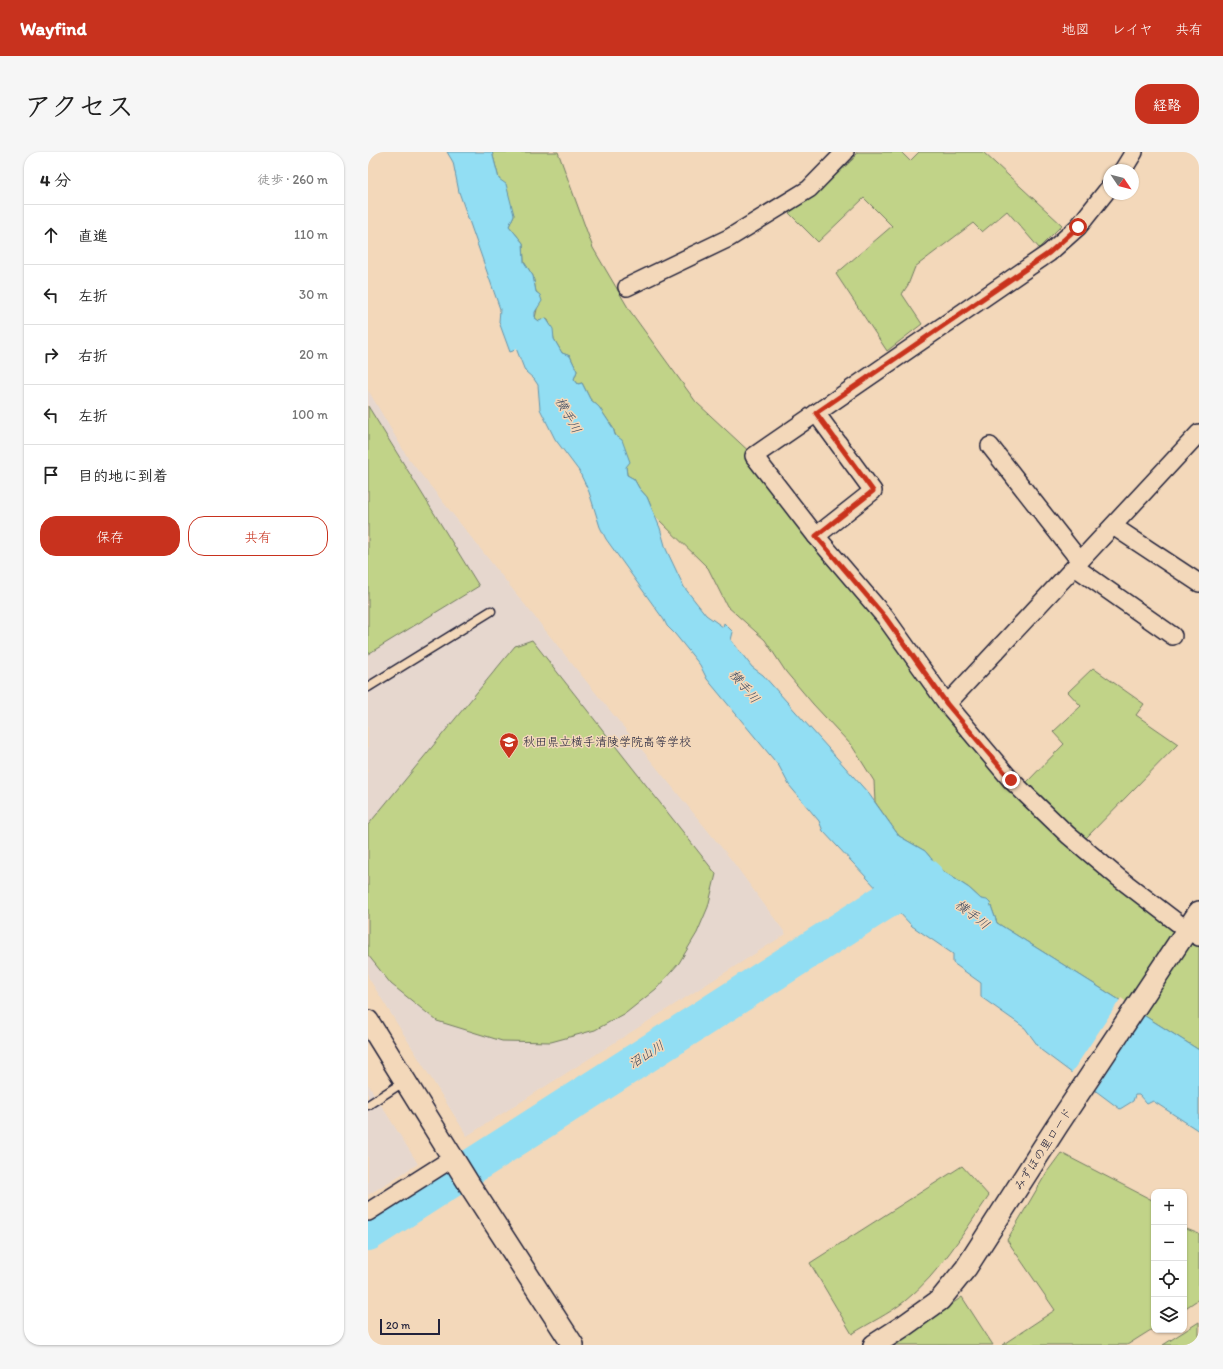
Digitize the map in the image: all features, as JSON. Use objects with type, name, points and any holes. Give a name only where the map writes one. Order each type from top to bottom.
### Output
[{"type":"street","points":[[627,287],[729,238],[810,189],[845,152]]},
{"type":"street","points":[[1127,164],[1134,152]]},
{"type":"street","points":[[1103,196],[1078,227],[1049,253],[754,456],[816,536],[885,617],[947,704],[1011,780],[1068,835],[1188,937]]},
{"type":"street","points":[[816,413],[873,491],[816,536]]},
{"type":"street","points":[[947,704],[1199,433]]},
{"type":"street","points":[[990,446],[1078,564],[1173,636]]},
{"type":"street","points":[[1113,526],[1199,584]]},
{"type":"street","name":"みずほの里ロード","points":[[874,1345],[940,1300],[966,1268],[1057,1126],[1188,937],[1199,912]]},
{"type":"street","points":[[368,1021],[455,1162],[573,1345]]},
{"type":"street","points":[[368,1212],[455,1162]]},
{"type":"lane","points":[[368,687],[491,611]]},
{"type":"lane","points":[[368,1105],[405,1081]]},
{"type":"shaded area","name":"秋田県立横手清陵学院高等学校","points":[[368,390],[408,458],[569,660],[730,858],[786,934],[467,1136],[368,977]]},
{"type":"shaded area","points":[[368,1084],[418,1164],[368,1195]]},
{"type":"green space","points":[[492,152],[558,152],[593,248],[630,311],[696,402],[754,456],[1011,780],[1199,937],[1199,1050],[997,923],[990,903],[981,899],[969,888],[940,869],[925,851],[899,836],[875,802],[874,781],[852,746],[786,672],[765,640],[727,606],[708,568],[655,516],[647,497],[639,488],[634,479],[627,475],[626,467],[613,428],[599,407],[590,399],[582,383],[578,384],[574,379],[577,371],[570,356],[562,353],[554,339],[552,329],[547,318],[539,321],[535,318],[540,295],[536,292],[533,276],[524,262],[523,243],[509,226],[514,215],[499,179]]},
{"type":"green space","points":[[857,152],[901,152],[910,161],[919,152],[983,152],[1062,225],[1039,248],[1007,211],[982,232],[973,223],[915,267],[908,285],[902,294],[922,324],[887,351],[836,274],[892,226],[864,198],[818,242],[789,213],[817,193],[853,159]]},
{"type":"green space","points":[[368,406],[479,586],[368,654]]},
{"type":"green space","points":[[532,640],[716,874],[708,907],[697,933],[679,963],[656,989],[626,1013],[595,1030],[551,1042],[502,1041],[437,1021],[391,984],[368,955],[368,825],[515,646]]},
{"type":"green space","points":[[1093,668],[1144,704],[1136,715],[1178,744],[1085,839],[1026,783],[1064,744],[1053,732],[1081,706],[1068,692]]},
{"type":"green space","points":[[1061,1153],[1151,1199],[1151,1330],[1127,1345],[1002,1345],[1055,1310],[1007,1240],[1047,1172]]},
{"type":"green space","points":[[962,1166],[989,1196],[950,1252],[918,1290],[892,1310],[852,1334],[810,1263]]},
{"type":"green space","points":[[1187,1229],[1199,1234],[1199,1299],[1187,1307]]},
{"type":"green space","points":[[962,1297],[993,1345],[891,1345]]},
{"type":"green space","points":[[1199,1322],[1199,1345],[1163,1345],[1182,1333],[1187,1333],[1187,1330]]},
{"type":"water","name":"横手川","points":[[447,152],[492,152],[499,179],[506,184],[514,215],[509,226],[523,243],[524,262],[533,276],[536,292],[540,295],[542,301],[535,312],[535,318],[539,321],[546,318],[553,329],[554,339],[562,353],[570,356],[577,371],[574,379],[578,384],[582,383],[590,399],[599,407],[613,428],[615,435],[622,440],[630,462],[626,467],[627,475],[634,479],[639,488],[647,497],[660,528],[666,549],[684,587],[706,615],[723,627],[724,623],[733,632],[731,640],[752,667],[763,675],[869,794],[899,836],[925,851],[940,869],[969,888],[981,899],[987,900],[990,903],[997,923],[1199,1050],[1199,1131],[1153,1101],[1147,1104],[1139,1095],[1135,1095],[1133,1101],[1120,1109],[1041,1050],[1025,1028],[981,997],[981,983],[953,963],[953,954],[912,926],[823,831],[819,821],[789,785],[779,766],[707,679],[700,665],[667,626],[606,539],[600,527],[589,492],[579,471],[555,439],[540,409],[538,385],[525,371],[516,348],[510,352],[499,322],[500,309],[459,192],[453,162]]},
{"type":"pier","points":[[1121,998],[1145,1014],[1094,1092],[1070,1075]]},
{"type":"waterway","name":"沼山川","points":[[368,1233],[925,876]]},
{"type":"place","name":"秋田県立横手清陵学院高等学校","points":[[509,759]]},
{"type":"route","points":[[1011,780],[947,704],[885,617],[816,536],[873,491],[816,413],[1049,253],[1078,227]]}]
